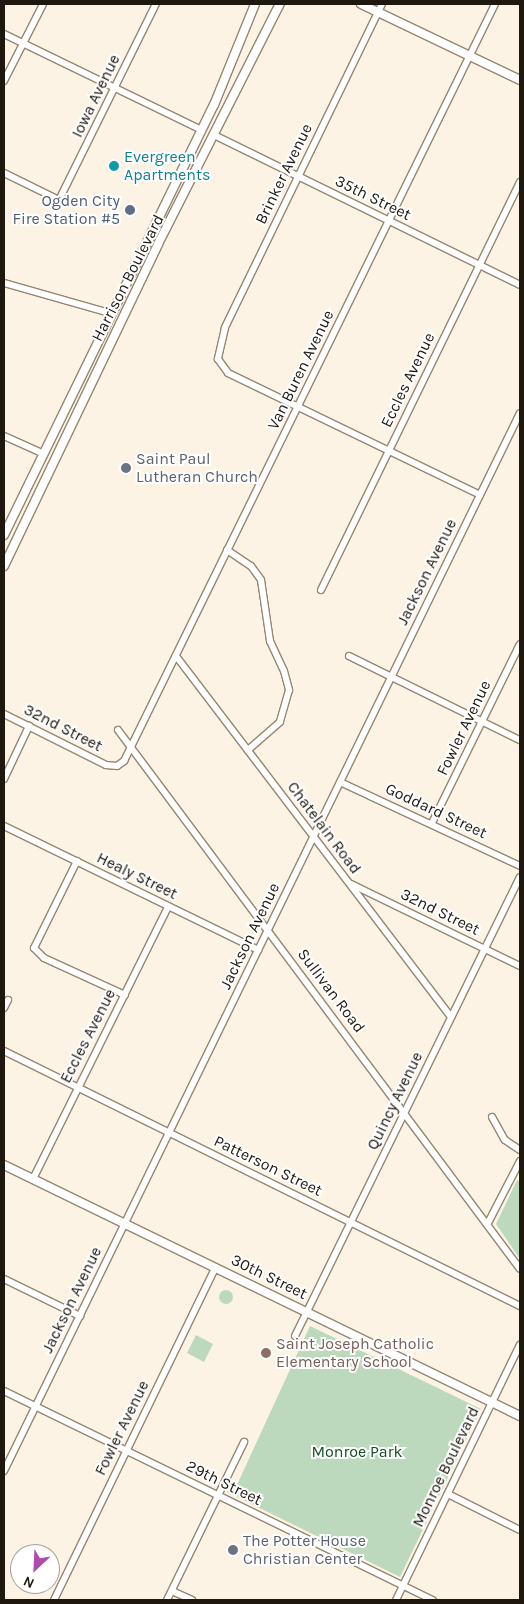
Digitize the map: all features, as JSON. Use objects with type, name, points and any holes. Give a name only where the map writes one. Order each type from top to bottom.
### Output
[{"type":"main road","name":"Harrison Boulevard","points":[[4,535],[110,313],[202,130],[255,4]]},
{"type":"main road","name":"Harrison Boulevard","points":[[4,566],[158,244],[280,4]]},
{"type":"main road","points":[[361,4],[520,80]]},
{"type":"main road","name":"30th Street","points":[[4,1165],[520,1416]]},
{"type":"street","points":[[4,82],[43,4]]},
{"type":"street","name":"Iowa Avenue","points":[[4,173],[59,200],[156,4]]},
{"type":"street","name":"Brinker Avenue","points":[[299,406],[228,373],[218,359],[225,328],[382,4]]},
{"type":"street","name":"Van Buren Avenue","points":[[132,748],[495,4]]},
{"type":"street","points":[[4,34],[202,130]]},
{"type":"street","name":"35th Street","points":[[214,136],[520,285]]},
{"type":"street","name":"Eccles Avenue","points":[[321,590],[520,182]]},
{"type":"street","points":[[4,283],[110,313]]},
{"type":"street","points":[[299,406],[480,495]]},
{"type":"street","name":"Jackson Avenue","points":[[4,1471],[520,413]]},
{"type":"street","points":[[4,436],[44,454]]},
{"type":"street","points":[[227,550],[251,566],[261,580],[270,642],[289,690],[280,722],[248,750]]},
{"type":"street","name":"Fowler Avenue","points":[[432,823],[520,644]]},
{"type":"street","name":"Chatelain Road","points":[[176,656],[451,1017]]},
{"type":"street","points":[[350,656],[520,740]]},
{"type":"street","name":"32nd Street","points":[[4,714],[111,767],[121,764],[132,748]]},
{"type":"street","points":[[4,779],[29,726]]},
{"type":"street","name":"Sullivan Road","points":[[118,730],[488,1223],[520,1269]]},
{"type":"street","name":"Goddard Street","points":[[340,782],[432,823],[520,866]]},
{"type":"street","name":"Healy Street","points":[[4,826],[258,950]]},
{"type":"street","points":[[77,861],[34,948],[44,958],[125,995]]},
{"type":"street","name":"Quincy Avenue","points":[[295,1336],[520,877]]},
{"type":"street","name":"32nd Street","points":[[348,882],[520,966]]},
{"type":"street","name":"Eccles Avenue","points":[[33,1179],[168,906]]},
{"type":"street","points":[[4,1008],[8,1000]]},
{"type":"street","name":"Patterson Street","points":[[4,1051],[520,1306]]},
{"type":"street","points":[[492,1117],[505,1140],[520,1150]]},
{"type":"street","points":[[488,1223],[520,1161]]},
{"type":"street","name":"Fowler Avenue","points":[[54,1600],[216,1267]]},
{"type":"street","points":[[4,1279],[80,1316]]},
{"type":"street","name":"Monroe Boulevard","points":[[396,1600],[520,1345]]},
{"type":"street","name":"29th Street","points":[[4,1391],[433,1600]]},
{"type":"street","points":[[167,1600],[244,1442]]},
{"type":"street","points":[[448,1494],[520,1530]]},
{"type":"street","points":[[172,1590],[192,1600]]},
{"type":"green space","points":[[517,1180],[520,1182],[520,1259],[496,1224]]},
{"type":"green space","points":[[223,1290],[229,1290],[233,1297],[229,1304],[223,1304],[219,1300],[219,1294]]},
{"type":"green space","name":"Monroe Park","points":[[310,1326],[481,1409],[400,1577],[227,1492],[229,1487],[236,1487]]},
{"type":"green space","points":[[196,1335],[213,1344],[204,1362],[187,1353]]},
{"type":"place","name":"Evergreen Apartments","points":[[114,166]]},
{"type":"place","name":"Ogden City Fire Station #5","points":[[130,210]]},
{"type":"place","name":"Saint Paul Lutheran Church","points":[[126,468]]},
{"type":"place","name":"Saint Joseph Catholic Elementary School","points":[[266,1353]]},
{"type":"place","name":"The Potter House Christian Center","points":[[233,1550]]}]
